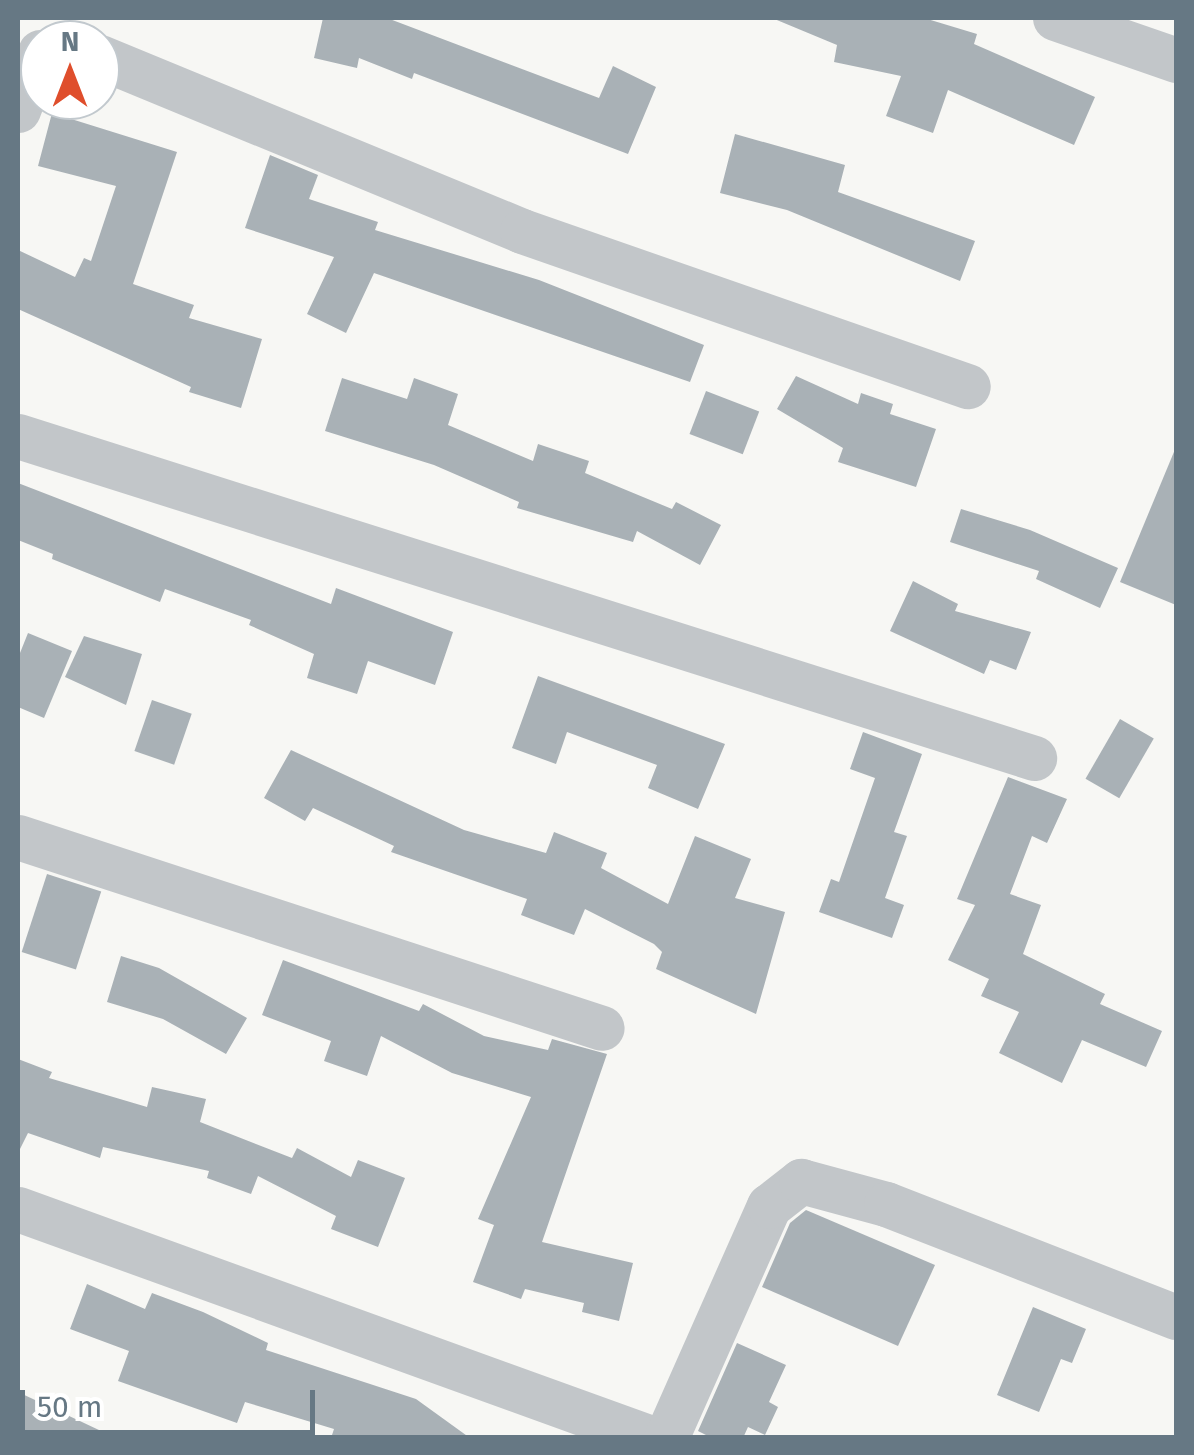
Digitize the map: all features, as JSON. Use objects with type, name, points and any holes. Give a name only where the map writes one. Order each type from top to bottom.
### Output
[{"type":"street","points":[[1055,18],[1176,60]]},
{"type":"street","points":[[120,65],[522,232],[968,386]]},
{"type":"street","points":[[18,436],[1034,758]]},
{"type":"street","points":[[18,837],[602,1028]]},
{"type":"street","points":[[666,1438],[768,1206],[800,1181],[886,1204],[1176,1317]]},
{"type":"street","points":[[18,1209],[651,1438]]},
{"type":"building","points":[[323,18],[387,18],[599,98],[613,66],[656,87],[628,154],[414,73],[412,79],[359,58],[357,68],[314,58]]},
{"type":"building","points":[[772,18],[924,18],[977,34],[974,44],[1095,97],[1074,145],[948,90],[933,133],[886,116],[901,76],[834,62],[837,45]]},
{"type":"building","points":[[50,120],[74,120],[177,152],[133,284],[194,305],[189,318],[262,339],[241,408],[189,392],[191,387],[18,309],[18,250],[75,277],[84,258],[91,261],[116,186],[38,166]]},
{"type":"building","points":[[735,134],[845,165],[838,192],[975,241],[960,281],[787,210],[720,193]]},
{"type":"building","points":[[270,155],[318,175],[309,199],[378,222],[375,230],[539,280],[704,345],[690,382],[374,273],[346,333],[307,314],[334,257],[245,228]]},
{"type":"building","points":[[796,376],[858,404],[861,393],[893,404],[890,414],[936,429],[916,487],[838,462],[843,448],[777,409]]},
{"type":"building","points":[[342,378],[407,399],[414,378],[458,394],[448,425],[533,461],[538,444],[589,461],[585,473],[672,509],[676,502],[721,525],[700,565],[637,531],[633,542],[517,508],[519,502],[434,465],[325,431]]},
{"type":"building","points":[[706,391],[759,411],[743,454],[690,434]]},
{"type":"building","points":[[1176,447],[1176,605],[1120,582]]},
{"type":"building","points":[[18,483],[331,604],[336,588],[453,632],[435,685],[368,661],[357,694],[307,678],[314,654],[249,625],[251,620],[165,589],[160,602],[52,559],[53,554],[18,540]]},
{"type":"building","points":[[961,509],[1030,530],[1118,568],[1100,608],[1036,579],[1039,571],[950,542]]},
{"type":"building","points":[[913,581],[958,604],[955,611],[1031,632],[1016,670],[990,660],[984,674],[890,631]]},
{"type":"building","points":[[28,633],[72,651],[44,718],[18,707],[18,658]]},
{"type":"building","points":[[84,636],[142,654],[126,705],[65,677]]},
{"type":"building","points":[[538,676],[725,744],[698,809],[648,788],[657,765],[567,732],[556,764],[512,748]]},
{"type":"building","points":[[152,700],[192,714],[174,765],[134,751]]},
{"type":"building","points":[[1120,719],[1154,738],[1119,798],[1086,779]]},
{"type":"building","points":[[863,732],[922,754],[894,832],[907,836],[885,898],[904,905],[892,938],[819,912],[831,879],[839,882],[875,778],[850,769]]},
{"type":"building","points":[[291,750],[464,830],[546,853],[554,832],[607,853],[601,868],[668,904],[695,836],[751,859],[735,898],[785,912],[756,1014],[656,969],[662,952],[654,944],[585,909],[574,935],[521,915],[527,899],[391,852],[394,846],[313,808],[305,821],[264,798]]},
{"type":"building","points":[[1008,777],[1067,799],[1047,843],[1032,836],[1010,894],[1041,905],[1023,954],[1105,994],[1100,1004],[1162,1031],[1146,1067],[1082,1040],[1062,1083],[999,1053],[1019,1012],[981,996],[989,979],[948,960],[975,905],[957,899]]},
{"type":"building","points":[[47,874],[101,892],[76,970],[22,952]]},
{"type":"building","points":[[121,956],[159,968],[247,1018],[226,1054],[163,1019],[107,1002]]},
{"type":"building","points":[[283,960],[419,1011],[423,1004],[484,1036],[548,1050],[552,1039],[607,1054],[542,1242],[633,1263],[619,1321],[582,1312],[584,1303],[525,1289],[521,1299],[473,1282],[494,1225],[478,1219],[531,1097],[452,1073],[381,1036],[367,1076],[324,1061],[331,1041],[262,1015]]},
{"type":"building","points":[[18,1059],[52,1072],[49,1078],[147,1107],[152,1087],[206,1099],[200,1122],[292,1158],[297,1148],[351,1177],[358,1160],[405,1178],[378,1247],[331,1229],[336,1216],[258,1176],[251,1194],[207,1178],[209,1171],[103,1147],[100,1158],[28,1133],[18,1153]]},
{"type":"building","points":[[806,1210],[935,1265],[898,1346],[762,1287],[790,1223]]},
{"type":"building","points":[[87,1284],[145,1309],[152,1293],[203,1312],[268,1343],[266,1350],[416,1399],[470,1438],[331,1438],[334,1429],[245,1402],[237,1423],[118,1381],[129,1351],[70,1329]]},
{"type":"building","points":[[1033,1307],[1086,1329],[1072,1363],[1061,1359],[1039,1412],[997,1395]]},
{"type":"building","points":[[737,1343],[786,1365],[769,1402],[778,1407],[765,1435],[748,1427],[743,1438],[712,1438],[698,1431]]},
{"type":"building","points":[[18,1392],[116,1438],[18,1438]]}]
